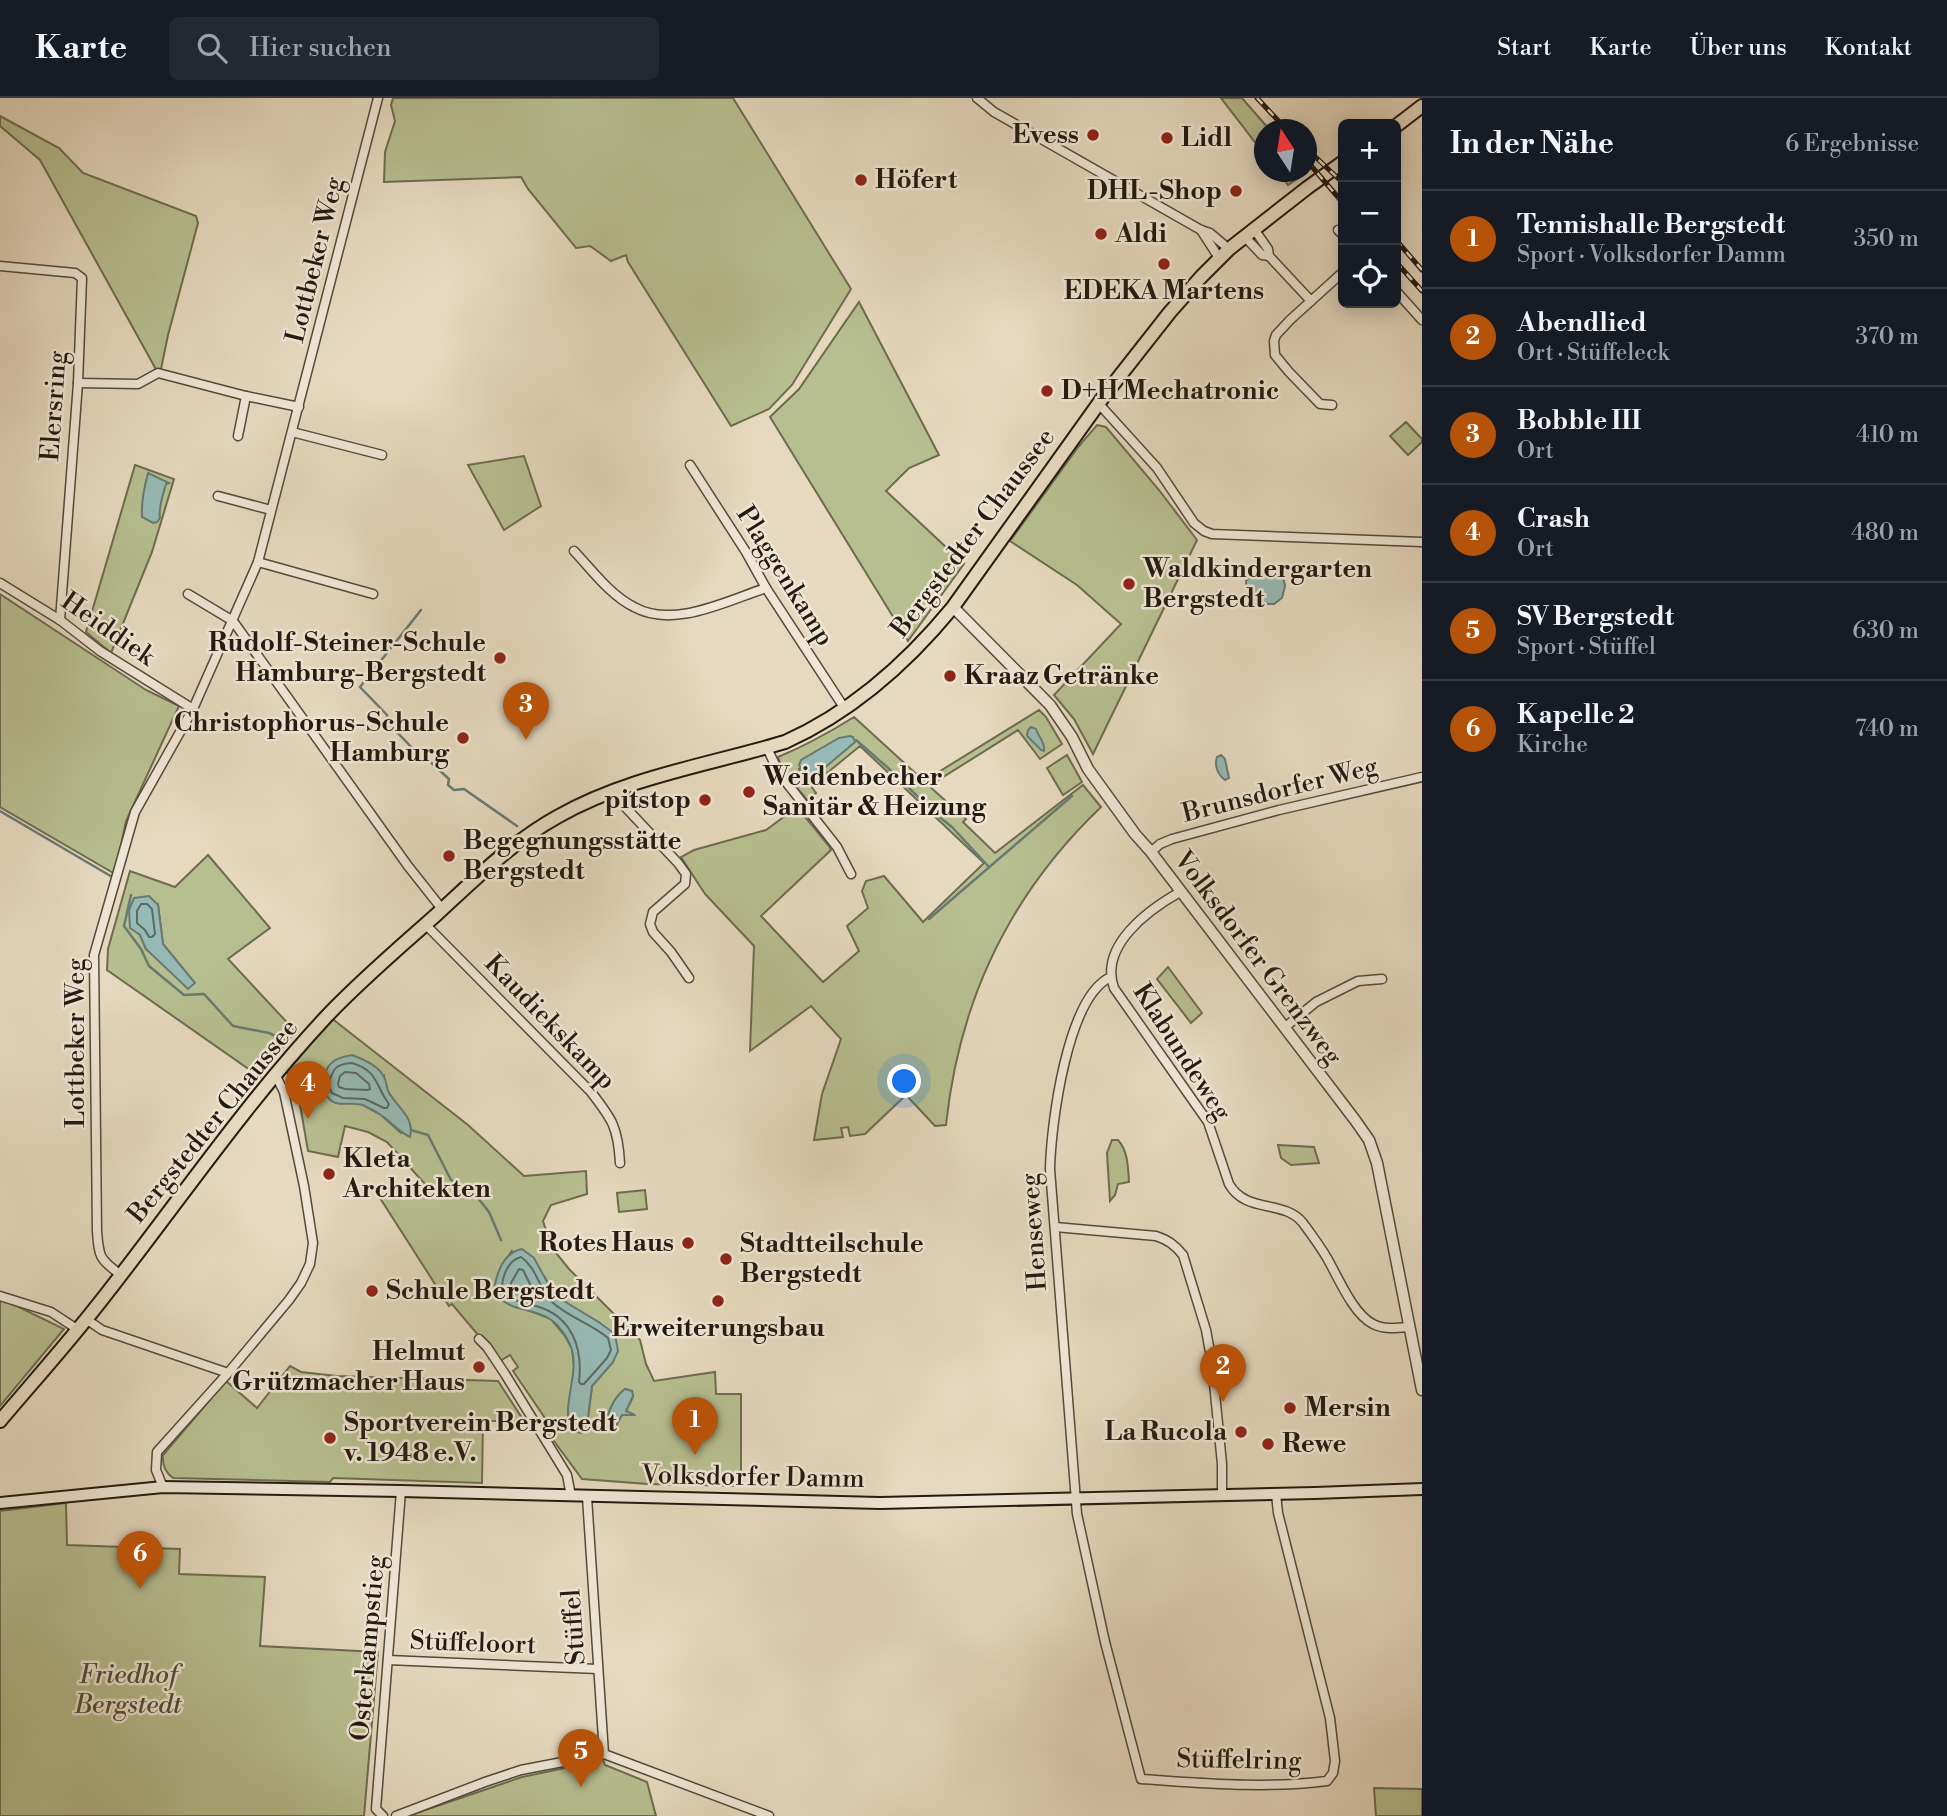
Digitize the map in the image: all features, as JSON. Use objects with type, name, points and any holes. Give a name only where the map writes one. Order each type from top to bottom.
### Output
[{"type":"main road","points":[[1401,122],[1422,106]]},
{"type":"main road","name":"Bergstedter Chaussee","points":[[0,1421],[121,1275],[233,1128],[328,1015],[425,924],[525,838],[556,818],[610,791],[767,748],[799,736],[845,709],[891,673],[953,607],[1099,404],[1170,312],[1224,254],[1338,166]]},
{"type":"main road","name":"Volksdorfer Damm","points":[[0,1503],[163,1487],[880,1503],[1422,1489]]},
{"type":"street","name":"Lottbeker Weg","points":[[121,1275],[104,1262],[99,1254],[97,1231],[94,955],[135,812],[192,709],[258,562],[378,98]]},
{"type":"street","points":[[976,98],[993,112],[1210,233],[1224,254]]},
{"type":"street","points":[[1201,230],[1224,254]]},
{"type":"street","points":[[1249,233],[1268,249],[1269,256],[1311,301]]},
{"type":"street","name":"Elersring","points":[[0,265],[75,273],[82,278],[78,383],[60,620]]},
{"type":"street","points":[[1332,405],[1320,404],[1289,372],[1275,355],[1273,341],[1276,335],[1338,277]]},
{"type":"street","points":[[1401,297],[1422,320]]},
{"type":"street","points":[[78,383],[138,384],[158,373],[299,407]]},
{"type":"street","points":[[238,436],[246,396]]},
{"type":"street","points":[[1099,404],[1151,460],[1194,523],[1204,531],[1212,534],[1269,537],[1422,542]]},
{"type":"street","points":[[292,432],[382,455]]},
{"type":"street","name":"Plaggenkamp","points":[[690,465],[845,709]]},
{"type":"street","points":[[218,496],[271,510]]},
{"type":"street","points":[[574,551],[624,601],[634,607],[669,617],[766,588]]},
{"type":"street","points":[[258,562],[373,594]]},
{"type":"street","name":"Heiddiek","points":[[0,583],[192,709]]},
{"type":"street","points":[[188,594],[233,621],[392,844],[442,909]]},
{"type":"street","name":"Volksdorfer Grenzweg","points":[[953,607],[1050,705],[1088,769],[1135,834],[1369,1140],[1377,1163],[1422,1390]]},
{"type":"street","points":[[767,748],[777,770],[837,847],[851,874]]},
{"type":"street","name":"Brunsdorfer Weg","points":[[1151,852],[1172,839],[1279,810],[1422,777]]},
{"type":"street","points":[[610,791],[686,874],[685,884],[653,912],[650,925],[689,978]]},
{"type":"street","name":"Klabundeweg","points":[[1180,892],[1150,912],[1132,928],[1120,944],[1112,959],[1111,977],[1114,988],[1208,1122],[1234,1193],[1256,1204],[1288,1211],[1300,1220],[1365,1319],[1385,1328],[1410,1327]]},
{"type":"street","name":"Kaudiekskamp","points":[[425,924],[591,1091],[610,1118],[618,1137],[620,1163]]},
{"type":"street","name":"Henseweg","points":[[1075,1499],[1050,1169],[1051,1145],[1059,1083],[1070,1042],[1085,1006],[1096,988],[1111,977]]},
{"type":"street","points":[[1284,1028],[1316,1002],[1358,981],[1382,979]]},
{"type":"street","points":[[163,1487],[156,1470],[157,1452],[289,1300],[310,1264],[313,1243],[304,1186],[284,1093],[276,1076]]},
{"type":"street","points":[[1055,1227],[1156,1236],[1176,1246],[1183,1255],[1202,1314],[1212,1363],[1222,1494]]},
{"type":"street","points":[[0,1296],[51,1312],[77,1329]]},
{"type":"street","points":[[86,1319],[102,1330],[228,1373]]},
{"type":"street","points":[[479,1339],[505,1374],[567,1475],[571,1496]]},
{"type":"street","name":"Osterkampstieg","points":[[383,1816],[376,1809],[401,1491]]},
{"type":"street","name":"Stüffelring","points":[[1075,1499],[1105,1642],[1141,1779],[1236,1784],[1326,1781],[1333,1773],[1335,1761],[1330,1718],[1280,1523],[1276,1494]]},
{"type":"street","name":"Stüffel","points":[[587,1497],[604,1754]]},
{"type":"street","name":"Stüffeloort","points":[[388,1660],[598,1669]]},
{"type":"street","points":[[396,1816],[521,1770],[604,1754],[769,1816]]},
{"type":"green space","points":[[393,98],[733,98],[851,289],[792,385],[769,409],[731,426],[626,255],[611,261],[590,246],[576,248],[521,177],[384,182],[385,152],[395,121],[391,105]]},
{"type":"green space","points":[[1221,98],[1242,98],[1260,119],[1254,119],[1254,141]]},
{"type":"green space","points":[[0,116],[59,148],[83,173],[196,216],[198,223],[160,374],[40,160],[0,126]]},
{"type":"green space","points":[[859,302],[939,455],[909,468],[886,491],[964,564],[908,641],[770,417],[799,389]]},
{"type":"green space","points":[[1406,422],[1422,439],[1408,455],[1390,436]]},
{"type":"green space","points":[[1097,425],[1106,427],[1197,540],[1093,754],[1074,719],[1054,695],[1121,624],[1077,585],[1010,541]]},
{"type":"green space","points":[[524,456],[541,506],[504,530],[468,465]]},
{"type":"green space","points":[[135,465],[174,479],[152,552],[111,653],[86,632]]},
{"type":"green space","points":[[0,594],[146,690],[179,706],[126,821],[115,874],[0,807]]},
{"type":"green space","points":[[1039,710],[1062,744],[1040,759],[1018,730],[929,786],[966,819],[963,822],[995,853],[1083,785],[1101,807],[1040,876],[1015,913],[994,952],[963,1035],[946,1125],[935,1126],[906,1095],[865,1134],[850,1136],[848,1127],[841,1128],[843,1137],[814,1140],[822,1094],[841,1039],[811,1006],[750,1051],[754,946],[705,894],[681,857],[694,850],[766,830],[797,807],[831,850],[761,916],[823,982],[859,951],[847,926],[868,908],[862,891],[866,881],[884,876],[923,922],[984,863],[860,746],[811,786],[816,793],[807,800],[786,774],[778,757],[817,739],[854,717],[924,781]],"holes":[[[855,742],[811,778],[799,769]]]},
{"type":"green space","points":[[1067,755],[1082,782],[1063,795],[1047,768]]},
{"type":"green space","points":[[208,855],[270,928],[228,959],[295,1031],[260,1077],[107,970],[108,949],[130,871],[175,887]],"holes":[[[158,905],[163,944],[194,983],[146,949],[140,935]]]},
{"type":"green space","points":[[1168,967],[1202,1013],[1191,1023],[1157,979]]},
{"type":"green space","points":[[330,1017],[468,1125],[524,1176],[586,1171],[587,1194],[551,1205],[543,1221],[552,1248],[569,1269],[640,1340],[654,1381],[715,1372],[716,1394],[741,1394],[741,1486],[582,1479],[548,1433],[553,1430],[513,1371],[518,1367],[510,1355],[500,1361],[452,1304],[449,1306],[380,1198],[425,1184],[387,1142],[368,1132],[345,1126],[338,1157],[308,1151],[297,1087],[285,1069]],"holes":[[[384,1076],[388,1091],[405,1115],[411,1130],[401,1133],[381,1115],[363,1105]],[[512,1251],[544,1276],[559,1299],[600,1323],[613,1362],[592,1386],[587,1425],[568,1422],[574,1367],[572,1349],[565,1336],[551,1319],[499,1299],[494,1290],[500,1269]],[[625,1389],[632,1391],[633,1397],[626,1411],[633,1415],[622,1415],[605,1426],[617,1397]]]},
{"type":"green space","points":[[1112,1140],[1118,1140],[1124,1149],[1129,1182],[1118,1184],[1110,1201],[1107,1153]]},
{"type":"green space","points":[[1278,1145],[1314,1147],[1319,1163],[1291,1165],[1281,1158]]},
{"type":"green space","points":[[645,1190],[647,1209],[619,1212],[617,1193]]},
{"type":"green space","points":[[0,1298],[64,1329],[0,1406]]},
{"type":"green space","name":"Sportverein Bergstedt v. 1948 e.V.","points":[[290,1366],[301,1372],[337,1376],[498,1381],[524,1421],[483,1421],[482,1483],[333,1478],[330,1482],[173,1478],[168,1473],[163,1455],[226,1381],[257,1408]]},
{"type":"green space","name":"Friedhof Bergstedt","points":[[66,1503],[67,1545],[180,1549],[179,1574],[265,1577],[260,1646],[378,1652],[364,1816],[0,1816],[0,1511]]},
{"type":"green space","points":[[603,1760],[605,1765],[647,1782],[656,1816],[408,1816],[522,1777]]},
{"type":"green space","points":[[1374,1788],[1422,1789],[1422,1816],[1376,1816]]},
{"type":"water","points":[[148,473],[169,483],[166,484],[162,497],[160,518],[153,523],[142,517]]},
{"type":"water","points":[[1250,577],[1283,577],[1285,586],[1282,598],[1274,604],[1264,604],[1246,585]]},
{"type":"water","points":[[1031,727],[1036,729],[1043,742],[1044,751],[1027,736]]},
{"type":"water","points":[[850,736],[855,742],[815,776],[809,778],[804,775],[799,765],[801,760],[839,738]]},
{"type":"water","points":[[1221,755],[1225,759],[1229,778],[1225,780],[1216,767],[1217,757]]},
{"type":"water","points":[[149,896],[158,905],[163,944],[195,983],[188,989],[146,949],[140,935],[130,928],[129,910],[134,898]]},
{"type":"water","points":[[352,1055],[370,1063],[382,1073],[389,1093],[408,1119],[410,1137],[363,1105],[339,1104],[330,1100],[321,1086],[327,1068],[334,1061]]},
{"type":"water","points":[[522,1249],[534,1258],[552,1291],[559,1298],[615,1334],[618,1351],[613,1362],[592,1386],[587,1425],[581,1433],[571,1431],[568,1421],[574,1360],[566,1337],[550,1319],[506,1303],[494,1290],[499,1270],[506,1259]]},
{"type":"water","points":[[625,1389],[632,1391],[633,1396],[626,1411],[635,1415],[622,1415],[615,1428],[610,1431],[605,1426],[609,1411]]},
{"type":"waterway","points":[[421,610],[360,687],[387,715],[389,724],[419,755],[449,779],[448,785],[454,790],[464,789],[517,826]]},
{"type":"waterway","points":[[856,740],[952,827],[989,867]]},
{"type":"waterway","points":[[929,919],[1072,796]]},
{"type":"waterway","points":[[0,811],[114,878]]},
{"type":"waterway","points":[[131,895],[124,926],[141,949],[149,966],[184,995],[204,994],[233,1026],[269,1033],[287,1041]]},
{"type":"waterway","points":[[411,1130],[428,1135],[451,1180],[474,1193],[489,1212],[501,1240]]},
{"type":"railway","points":[[1257,98],[1277,119]]},
{"type":"railway","points":[[1317,158],[1342,182]]},
{"type":"railway","points":[[1317,173],[1338,197]]},
{"type":"railway","points":[[1400,245],[1422,270]]},
{"type":"railway","points":[[1401,268],[1422,291]]},
{"type":"place","name":"Evess","points":[[1093,135]]},
{"type":"place","name":"Lidl","points":[[1167,138]]},
{"type":"place","name":"Höfert","points":[[861,180]]},
{"type":"place","name":"DHL-Shop","points":[[1236,191]]},
{"type":"place","name":"Aldi","points":[[1101,234]]},
{"type":"place","name":"EDEKA Martens","points":[[1164,264]]},
{"type":"place","name":"D+H Mechatronic","points":[[1047,391]]},
{"type":"place","name":"Waldkindergarten Bergstedt","points":[[1129,584]]},
{"type":"place","name":"Rudolf-Steiner-Schule Hamburg-Bergstedt","points":[[500,658]]},
{"type":"place","name":"Kraaz Getränke","points":[[950,676]]},
{"type":"place","name":"Christophorus-Schule Hamburg","points":[[463,738]]},
{"type":"place","name":"Bobble III","points":[[526,740]]},
{"type":"place","name":"Weidenbecher Sanitär & Heizung","points":[[749,792]]},
{"type":"place","name":"pitstop","points":[[705,800]]},
{"type":"place","name":"Begegnungsstätte Bergstedt","points":[[449,856]]},
{"type":"place","name":"Crash","points":[[308,1119]]},
{"type":"place","name":"Kleta Architekten","points":[[329,1174]]},
{"type":"place","name":"Rotes Haus","points":[[688,1243]]},
{"type":"place","name":"Stadtteilschule Bergstedt","points":[[726,1259]]},
{"type":"place","name":"Schule Bergstedt","points":[[372,1291]]},
{"type":"place","name":"Erweiterungsbau","points":[[718,1301]]},
{"type":"place","name":"Helmut Grützmacher Haus","points":[[479,1367]]},
{"type":"place","name":"Abendlied","points":[[1223,1402]]},
{"type":"place","name":"Mersin","points":[[1290,1408]]},
{"type":"place","name":"La Rucola","points":[[1241,1432]]},
{"type":"place","name":"Sportverein Bergstedt v. 1948 e.V.","points":[[330,1438]]},
{"type":"place","name":"Rewe","points":[[1268,1444]]},
{"type":"place","name":"Tennishalle Bergstedt","points":[[695,1455]]},
{"type":"place","name":"Kapelle 2","points":[[140,1589]]},
{"type":"place","name":"SV Bergstedt","points":[[581,1787]]}]
